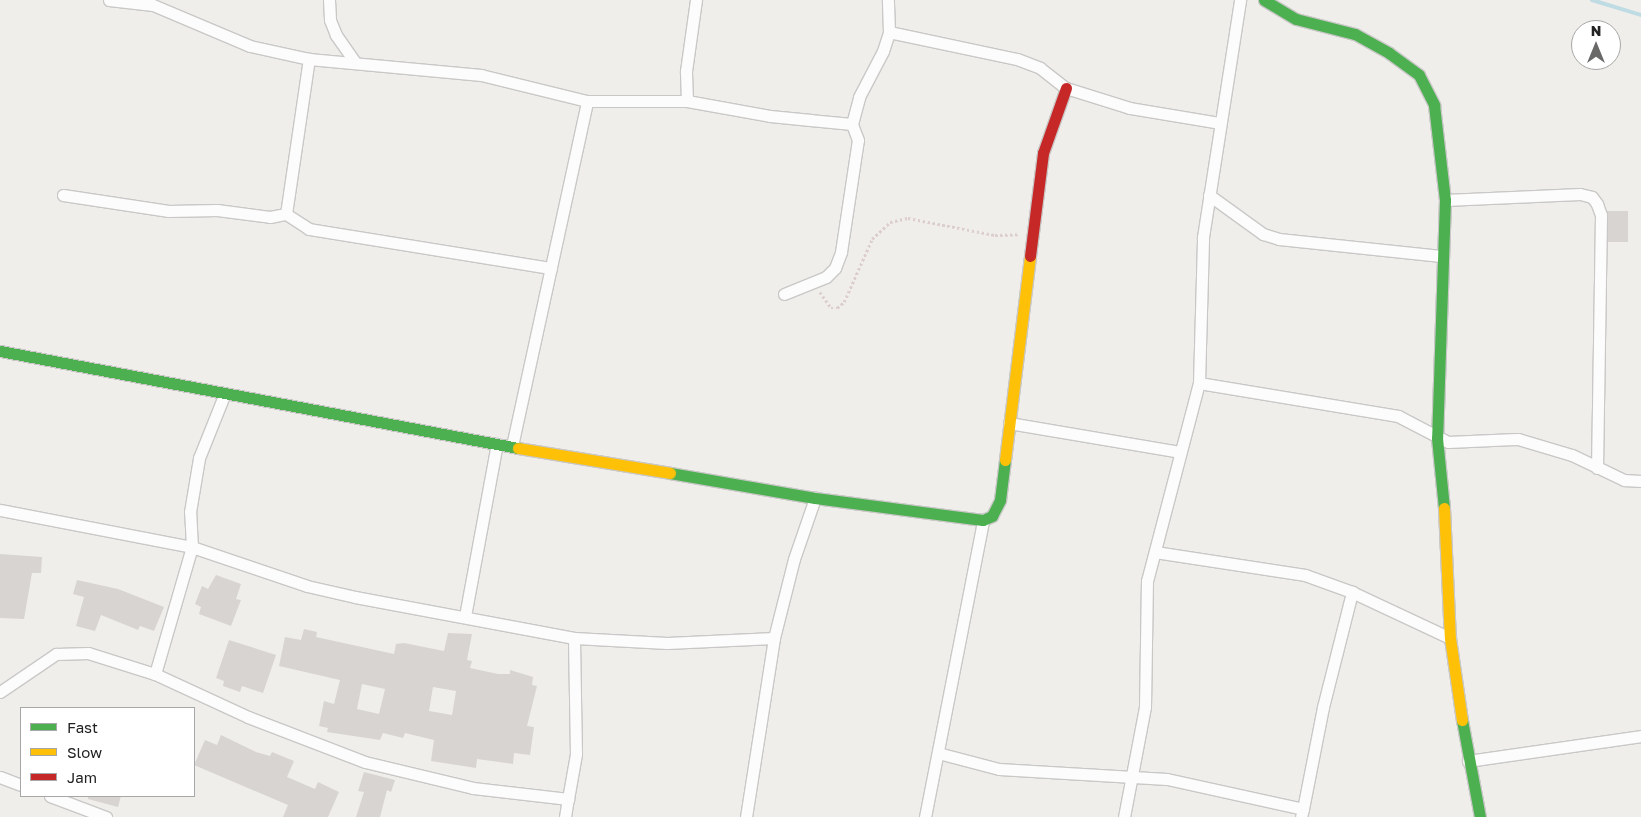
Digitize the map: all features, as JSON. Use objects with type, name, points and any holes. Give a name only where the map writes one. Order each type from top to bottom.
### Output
[{"type":"street","points":[[109,0],[154,2],[250,46],[309,59],[481,75],[587,101],[687,102],[770,116],[852,124]]},
{"type":"street","points":[[328,0],[330,20],[336,35],[355,62]]},
{"type":"street","points":[[687,102],[686,71],[696,0]]},
{"type":"street","points":[[784,294],[816,284],[835,268],[841,252],[858,140],[852,124],[859,98],[883,51],[889,32],[888,0]]},
{"type":"street","points":[[1124,817],[1133,778],[1145,707],[1145,609],[1147,581],[1199,383],[1203,236],[1240,0]]},
{"type":"street","points":[[1264,0],[1296,19],[1355,34],[1419,75],[1434,105],[1445,200],[1441,256],[1437,438],[1444,500],[1450,638],[1468,761],[1480,817]]},
{"type":"street","points":[[889,32],[1017,59],[1040,68],[1066,88],[1130,108],[1220,123]]},
{"type":"street","points":[[286,214],[309,59]]},
{"type":"street","points":[[0,351],[497,444],[815,498],[983,520],[992,516],[1000,500],[1032,231],[1044,153],[1066,88]]},
{"type":"street","points":[[512,446],[587,101]]},
{"type":"street","points":[[1445,200],[1580,194],[1592,197],[1597,204],[1601,215],[1597,468]]},
{"type":"street","points":[[64,195],[169,211],[217,210],[270,217],[286,214],[309,229],[551,268]]},
{"type":"street","points":[[1209,195],[1263,234],[1279,238],[1441,256]]},
{"type":"street","points":[[1199,383],[1398,416],[1422,427],[1437,438],[1458,442],[1518,439],[1572,455],[1624,480],[1641,481]]},
{"type":"street","points":[[155,674],[192,548],[190,512],[199,458],[225,393]]},
{"type":"street","points":[[1009,423],[1180,452]]},
{"type":"street","points":[[465,616],[497,444]]},
{"type":"street","points":[[746,817],[774,638],[794,559],[815,498]]},
{"type":"street","points":[[0,510],[192,548],[307,586],[574,638],[667,643],[774,638]]},
{"type":"street","points":[[925,817],[983,520]]},
{"type":"street","points":[[1154,552],[1305,575],[1352,592],[1450,638]]},
{"type":"street","points":[[938,753],[999,769],[1167,779],[1302,813],[1323,707],[1352,592]]},
{"type":"street","points":[[565,817],[576,754],[574,638]]},
{"type":"street","points":[[0,692],[56,654],[88,653],[155,674],[248,717],[365,762],[474,788],[568,799]]},
{"type":"street","points":[[1468,761],[1641,736]]},
{"type":"street","points":[[0,776],[20,785]]},
{"type":"street","points":[[53,797],[106,817]]},
{"type":"path","points":[[816,284],[831,308],[837,308],[844,302],[872,239],[890,222],[908,218],[995,235],[1032,231]]},
{"type":"building","points":[[1607,211],[1628,211],[1628,242],[1607,242]]},
{"type":"building","points":[[0,554],[42,557],[41,573],[32,573],[24,619],[0,618]]},
{"type":"building","points":[[216,575],[241,584],[236,599],[241,600],[231,626],[199,614],[201,607],[195,604],[202,586],[208,589]]},
{"type":"building","points":[[77,580],[118,589],[164,607],[154,631],[140,626],[138,630],[101,615],[95,631],[76,626],[84,597],[73,594]]},
{"type":"building","points":[[304,629],[317,632],[316,637],[394,654],[396,644],[404,643],[444,651],[448,633],[472,634],[467,660],[472,661],[470,668],[498,674],[510,674],[510,670],[533,677],[532,685],[537,686],[527,726],[534,727],[530,755],[514,753],[513,764],[477,759],[476,768],[431,761],[434,740],[405,733],[403,738],[383,733],[380,740],[327,732],[328,728],[319,726],[324,701],[334,704],[340,680],[279,666],[285,637],[301,640]],"holes":[[[362,684],[385,689],[379,714],[357,709]],[[433,687],[456,691],[452,715],[429,711]]]},
{"type":"building","points":[[229,640],[276,655],[263,693],[242,686],[240,692],[223,686],[224,681],[216,678]]},
{"type":"building","points":[[221,735],[256,752],[270,756],[272,752],[294,761],[287,777],[315,789],[318,782],[339,792],[328,817],[283,817],[288,805],[195,765],[205,740],[217,745]]},
{"type":"building","points":[[364,772],[395,780],[391,792],[387,790],[380,817],[356,817],[364,792],[358,791]]},
{"type":"building","points":[[88,797],[121,797],[118,807],[88,799]]},
{"type":"waterway","points":[[1592,0],[1641,15]]},
{"type":"traffic: fast","points":[[1264,0],[1296,19],[1355,34],[1389,53],[1419,75],[1434,105],[1445,200],[1437,438],[1444,508]]},
{"type":"traffic: fast","points":[[0,351],[518,448]]},
{"type":"traffic: fast","points":[[670,473],[815,498],[983,520],[992,516],[1000,500],[1005,460]]},
{"type":"traffic: fast","points":[[1462,720],[1480,817]]},
{"type":"traffic: slow","points":[[1005,460],[1030,256]]},
{"type":"traffic: slow","points":[[518,448],[670,473]]},
{"type":"traffic: slow","points":[[1444,508],[1450,638],[1462,720]]},
{"type":"traffic: jam","points":[[1030,256],[1043,153],[1066,88]]}]
